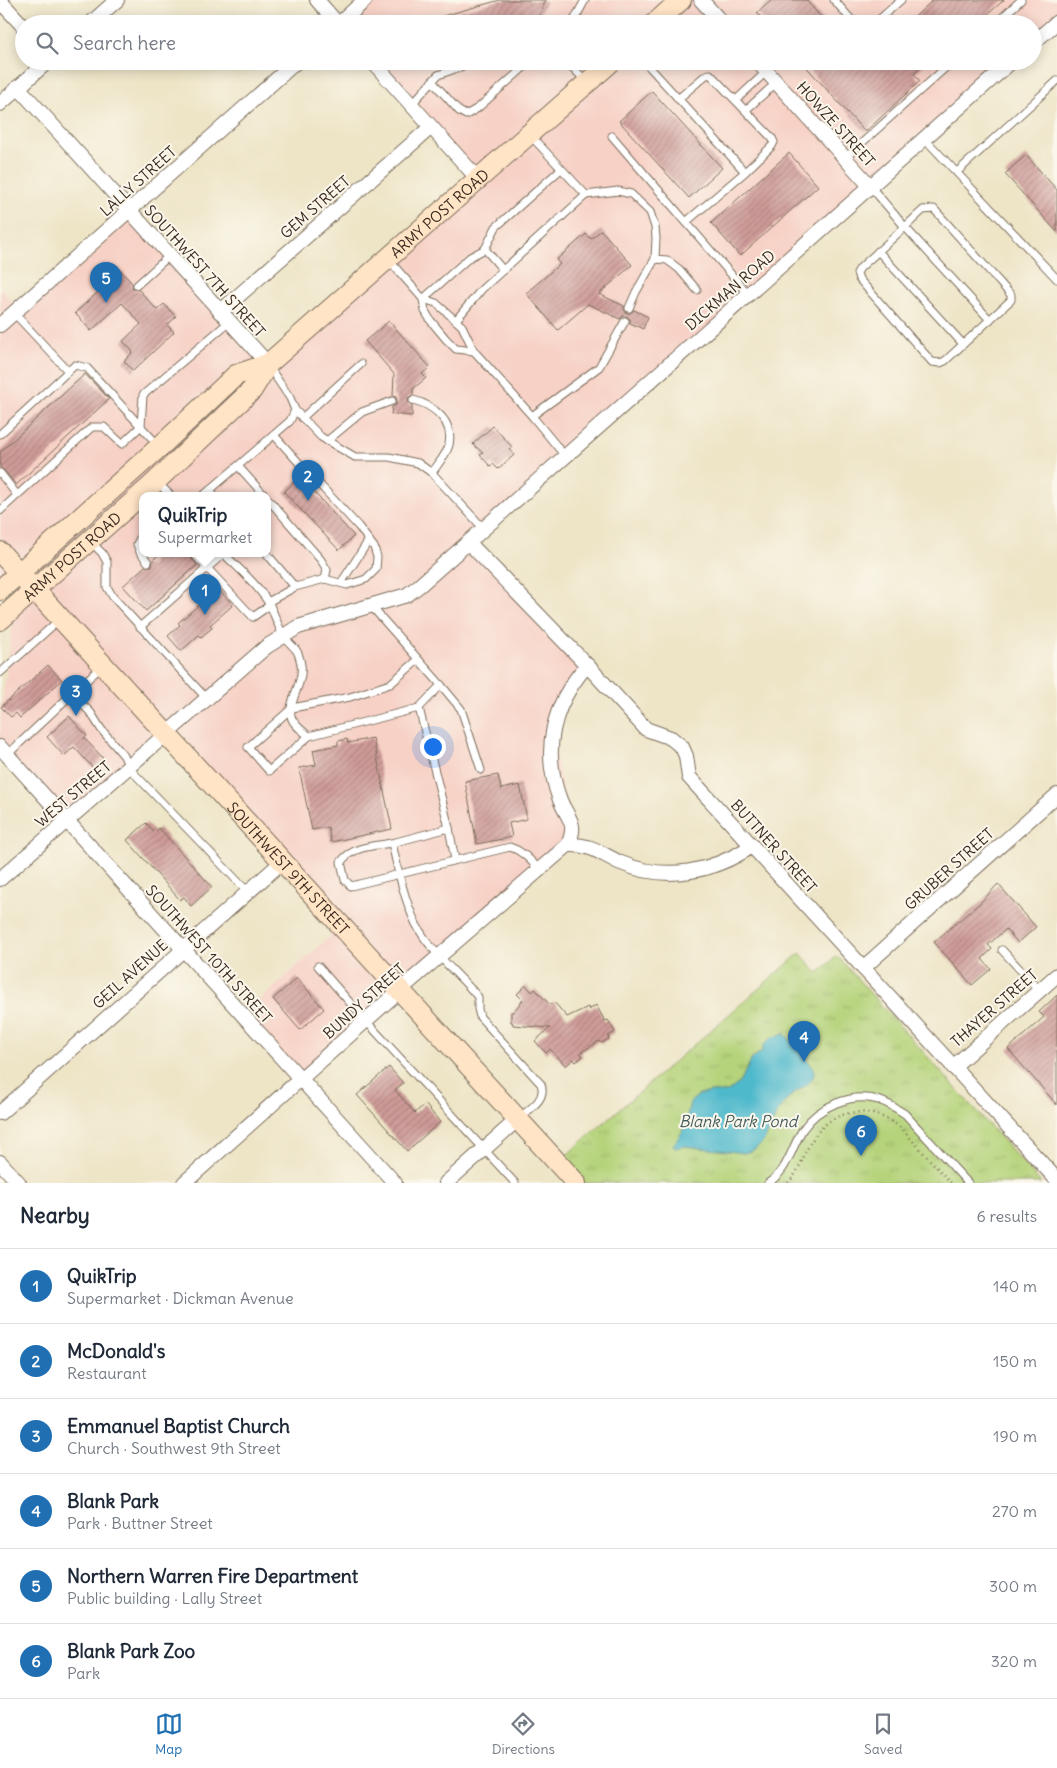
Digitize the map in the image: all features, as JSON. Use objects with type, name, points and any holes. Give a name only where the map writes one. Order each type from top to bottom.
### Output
[{"type":"main road","points":[[664,15],[681,0]]},
{"type":"main road","name":"ARMY POST ROAD","points":[[144,492],[252,390],[268,364],[602,70]]},
{"type":"main road","name":"ARMY POST ROAD","points":[[0,590],[160,447],[236,375],[268,364]]},
{"type":"main road","name":"ARMY POST ROAD","points":[[0,620],[139,496]]},
{"type":"main road","name":"SOUTHWEST 9TH STREET","points":[[0,552],[576,1183]]},
{"type":"street","points":[[0,0],[15,17]]},
{"type":"street","points":[[100,15],[117,0]]},
{"type":"street","points":[[317,0],[331,15]]},
{"type":"street","points":[[349,15],[365,0]]},
{"type":"street","points":[[701,0],[715,15]]},
{"type":"street","points":[[1042,35],[1057,22]]},
{"type":"street","points":[[0,104],[38,70]]},
{"type":"street","name":"LALLY STREET","points":[[5,318],[129,211],[287,70]]},
{"type":"street","points":[[380,70],[479,180]]},
{"type":"street","name":"HOWZE STREET","points":[[765,70],[871,187]]},
{"type":"street","name":"DICKMAN ROAD","points":[[284,637],[298,628],[407,595],[484,530],[565,456],[1002,70]]},
{"type":"street","name":"SOUTHWEST 7TH STREET","points":[[18,87],[268,364]]},
{"type":"street","name":"GEM STREET","points":[[224,317],[431,127]]},
{"type":"street","name":"BUTTNER STREET","points":[[469,543],[646,729],[671,738],[682,747],[686,756],[689,777],[1057,1180]]},
{"type":"street","name":"WEST STREET","points":[[0,879],[266,647],[284,637]]},
{"type":"street","points":[[587,665],[575,678],[562,700],[551,737],[552,775],[560,800],[573,826],[573,835],[568,845],[590,847],[633,868],[660,873],[702,870],[715,866],[752,846]]},
{"type":"street","name":"SOUTHWEST 10TH STREET","points":[[4,751],[65,821],[395,1183]]},
{"type":"street","name":"GRUBER STREET","points":[[863,968],[1057,795]]},
{"type":"street","name":"BUNDY STREET","points":[[184,1183],[400,990],[568,845]]},
{"type":"street","name":"GEIL AVENUE","points":[[0,1113],[283,861]]},
{"type":"street","name":"THAYER STREET","points":[[953,1067],[1057,975]]},
{"type":"street","points":[[446,1183],[518,1119]]},
{"type":"street","points":[[0,1162],[19,1183]]},
{"type":"lane","points":[[576,15],[584,0]]},
{"type":"lane","points":[[834,0],[847,15]]},
{"type":"lane","points":[[884,15],[901,0]]},
{"type":"lane","points":[[1005,15],[1021,0]]},
{"type":"lane","points":[[411,105],[438,75],[448,70]]},
{"type":"lane","points":[[432,81],[459,111],[466,115],[478,108],[520,70]]},
{"type":"lane","points":[[575,70],[588,83]]},
{"type":"lane","points":[[652,70],[745,172]]},
{"type":"lane","points":[[736,100],[759,70]]},
{"type":"lane","points":[[845,158],[943,70]]},
{"type":"lane","points":[[678,99],[706,75],[710,74],[746,110],[774,142],[745,172],[686,222]]},
{"type":"lane","points":[[957,172],[1057,80]]},
{"type":"lane","points":[[746,110],[776,83]]},
{"type":"lane","points":[[530,134],[586,195]]},
{"type":"lane","points":[[612,136],[749,295]]},
{"type":"lane","points":[[926,139],[1057,279]]},
{"type":"lane","points":[[423,299],[470,257],[485,249],[496,227],[561,168]]},
{"type":"lane","points":[[871,187],[990,320]]},
{"type":"lane","points":[[456,320],[482,289],[586,195],[618,191],[630,194],[640,202],[650,212],[655,226],[655,260],[629,308]]},
{"type":"lane","points":[[934,209],[1011,295],[1011,300],[945,361],[940,363],[932,362],[859,279],[857,273],[860,268],[905,227],[923,210],[934,209]]},
{"type":"lane","points":[[485,249],[502,270]]},
{"type":"lane","points":[[878,251],[963,344]]},
{"type":"lane","points":[[136,285],[169,256]]},
{"type":"lane","points":[[388,259],[423,299],[436,303],[462,326],[474,351],[565,456]]},
{"type":"lane","points":[[655,260],[667,260],[679,269],[697,290]]},
{"type":"lane","points":[[423,299],[425,311],[430,321],[446,339],[456,349],[474,351]]},
{"type":"lane","points":[[0,511],[92,426],[104,426],[122,444],[141,426],[141,400],[143,395],[224,317]]},
{"type":"lane","points":[[5,318],[68,371]]},
{"type":"lane","points":[[532,416],[599,367],[625,321]]},
{"type":"lane","points":[[268,364],[290,398],[295,410],[321,437],[355,457],[389,457],[418,463],[432,473],[484,530]]},
{"type":"lane","points":[[302,418],[361,364]]},
{"type":"lane","points":[[0,434],[75,365],[87,368],[160,447]]},
{"type":"lane","points":[[413,400],[430,406],[442,417],[448,427],[449,447],[432,473]]},
{"type":"lane","points":[[327,441],[354,418],[370,408],[392,401]]},
{"type":"lane","points":[[208,492],[290,421],[295,410]]},
{"type":"lane","points":[[197,557],[253,617],[284,592],[295,587],[325,579],[347,585],[366,579],[376,569],[377,557],[374,547],[369,540],[274,435]]},
{"type":"lane","points":[[238,466],[261,492]]},
{"type":"lane","points":[[0,473],[17,495]]},
{"type":"lane","points":[[156,481],[166,492]]},
{"type":"lane","points":[[271,502],[321,560],[327,570],[325,579]]},
{"type":"lane","points":[[341,583],[369,540]]},
{"type":"lane","points":[[89,541],[102,553],[107,562],[107,587],[113,597],[206,699]]},
{"type":"lane","points":[[144,557],[148,562]]},
{"type":"lane","points":[[140,627],[220,557]]},
{"type":"lane","points":[[227,557],[269,604],[284,637],[297,649],[302,666],[301,682],[292,708],[291,717],[297,726],[309,736]]},
{"type":"lane","points":[[270,557],[295,587]]},
{"type":"lane","points":[[372,607],[461,709],[481,770]]},
{"type":"lane","points":[[0,673],[61,619]]},
{"type":"lane","points":[[418,660],[390,684],[350,697],[292,708],[248,747],[269,771],[309,736],[420,708],[441,685]]},
{"type":"lane","points":[[4,751],[103,665]]},
{"type":"lane","points":[[74,692],[76,698],[91,713],[101,729],[124,756],[128,768],[248,892]]},
{"type":"lane","points":[[420,708],[455,860]]},
{"type":"lane","points":[[449,828],[347,854],[342,862],[345,880],[352,886],[510,847],[518,850],[540,870]]},
{"type":"lane","points":[[392,843],[399,874],[416,924],[439,956],[478,998],[480,1017],[541,1084],[543,1090],[542,1098],[518,1119]]},
{"type":"lane","points":[[1002,950],[1039,990]]},
{"type":"lane","points":[[318,966],[515,1183]]},
{"type":"lane","points":[[768,1183],[785,1167],[803,1130],[813,1117],[828,1106],[859,1098],[876,1099],[905,1114],[968,1183]]},
{"type":"path","points":[[788,1183],[800,1167],[811,1141],[818,1131],[838,1116],[862,1112],[874,1113],[892,1121],[901,1128],[951,1183]]},
{"type":"shaded area","points":[[366,0],[1057,0],[1057,22],[1042,35],[1042,15],[350,15]]},
{"type":"shaded area","points":[[380,70],[1002,70],[470,543],[587,665],[551,737],[573,835],[300,1079],[243,1016],[341,926],[167,734],[65,821],[0,747],[0,720],[19,574],[0,591],[0,288],[14,303],[23,305],[129,211],[267,364],[479,180]]},
{"type":"green space","points":[[800,953],[818,973],[837,956],[1041,1183],[584,1183],[562,1159]]},
{"type":"water","name":"Blank Park Pond","points":[[785,1034],[812,1066],[814,1074],[809,1082],[782,1105],[764,1141],[753,1150],[744,1153],[684,1146],[675,1148],[673,1145],[685,1125],[690,1102],[699,1095],[711,1092],[728,1092],[739,1083],[752,1059],[763,1050],[763,1046],[771,1038]]},
{"type":"building","points":[[500,0],[546,0],[541,15],[446,15]]},
{"type":"building","points":[[772,0],[806,0],[819,15],[759,15],[757,13]]},
{"type":"building","points":[[933,0],[1004,0],[987,15],[917,15]]},
{"type":"building","points":[[809,70],[918,70],[914,74],[920,81],[865,132]]},
{"type":"building","points":[[652,91],[722,168],[689,198],[619,121]]},
{"type":"building","points":[[789,153],[818,186],[740,256],[711,223]]},
{"type":"building","points":[[1026,155],[1057,190],[1057,232],[1005,174]]},
{"type":"building","points":[[601,230],[632,265],[599,294],[624,306],[626,313],[634,310],[648,317],[643,329],[630,323],[630,319],[627,316],[623,316],[620,319],[588,304],[558,330],[526,293],[560,264],[556,260],[586,234],[591,239]]},
{"type":"building","points":[[121,271],[132,283],[133,289],[139,290],[157,310],[164,304],[176,317],[167,325],[174,332],[133,371],[124,361],[133,352],[123,341],[141,324],[122,303],[91,331],[75,313]]},
{"type":"building","points":[[389,321],[430,367],[422,374],[426,378],[413,389],[413,395],[408,398],[409,403],[412,405],[412,416],[391,414],[392,407],[396,405],[397,401],[396,397],[393,396],[394,374],[365,341]]},
{"type":"building","points":[[85,374],[109,399],[16,485],[4,470],[0,468],[0,452]]},
{"type":"building","points":[[493,426],[512,447],[509,449],[514,455],[498,469],[493,464],[490,466],[480,455],[483,453],[473,444]]},
{"type":"building","points":[[300,477],[354,536],[339,550],[284,492]]},
{"type":"building","points":[[156,557],[190,557],[197,565],[146,611],[123,586],[145,566],[152,566],[153,560]]},
{"type":"building","points":[[220,591],[233,605],[210,625],[212,628],[201,637],[199,635],[181,651],[168,636],[180,625],[178,623],[200,604],[202,606]]},
{"type":"building","points":[[48,665],[62,680],[20,718],[16,713],[11,717],[1,707]]},
{"type":"building","points":[[69,716],[87,736],[84,738],[103,758],[93,768],[74,747],[64,756],[47,737]]},
{"type":"building","points":[[373,738],[392,829],[331,842],[328,827],[312,830],[299,768],[316,765],[313,750],[338,745],[338,741],[347,739],[348,743]]},
{"type":"building","points":[[498,775],[501,789],[520,785],[527,819],[509,823],[512,837],[477,844],[465,781]]},
{"type":"building","points":[[146,823],[155,832],[159,828],[212,887],[191,906],[184,897],[180,900],[127,840]]},
{"type":"building","points":[[998,884],[1036,927],[1018,943],[1006,929],[988,945],[992,949],[982,959],[991,969],[972,985],[934,942],[982,901]]},
{"type":"building","points":[[297,978],[324,1009],[300,1030],[273,999]]},
{"type":"building","points":[[526,985],[532,992],[535,989],[550,1005],[554,1002],[567,1017],[588,1007],[589,1010],[596,1005],[605,1021],[608,1020],[615,1032],[608,1036],[609,1039],[601,1043],[599,1041],[580,1053],[583,1056],[576,1062],[573,1059],[566,1066],[550,1049],[546,1053],[535,1041],[550,1028],[513,1025],[511,1022],[511,1012],[523,1000],[517,994]]},
{"type":"building","points":[[1057,995],[1057,1105],[1008,1049],[1044,1017],[1039,1012]]},
{"type":"building","points":[[389,1067],[403,1083],[395,1090],[415,1113],[425,1104],[440,1122],[407,1151],[357,1095]]},
{"type":"place","name":"Northern Warren Fire Department","points":[[106,303]]},
{"type":"place","name":"McDonald's","points":[[308,501]]},
{"type":"place","name":"QuikTrip","points":[[205,615]]},
{"type":"place","name":"Emmanuel Baptist Church","points":[[76,716]]},
{"type":"place","name":"Blank Park","points":[[804,1062]]},
{"type":"place","name":"Blank Park Zoo","points":[[861,1156]]}]
